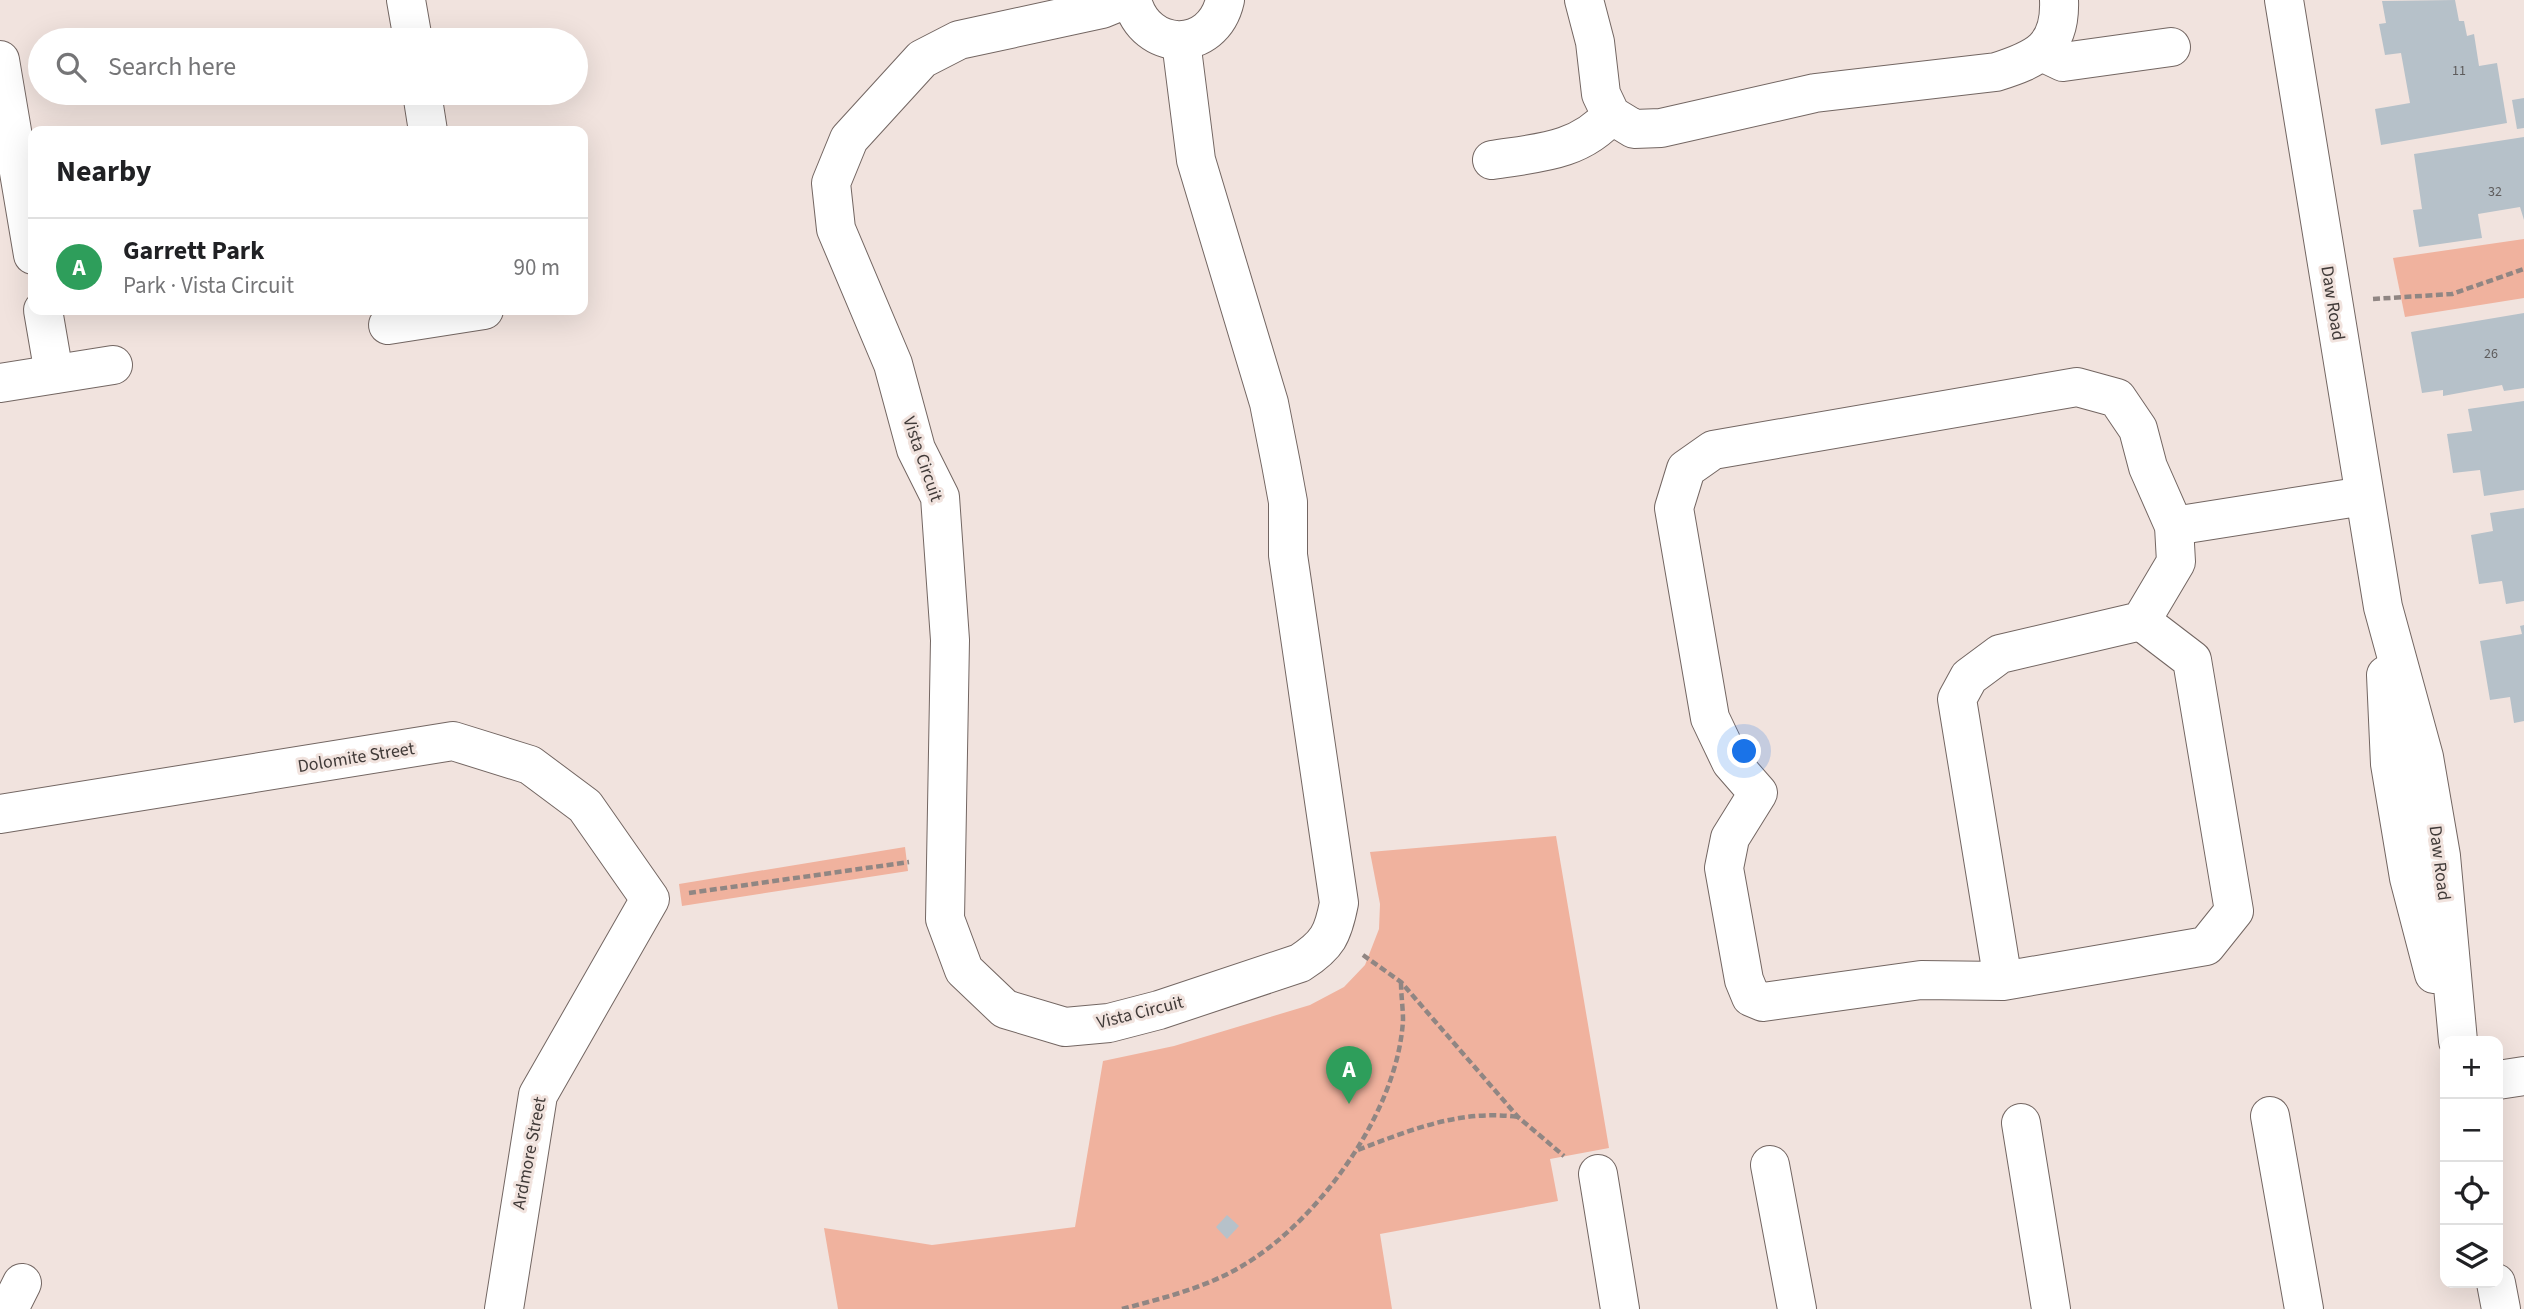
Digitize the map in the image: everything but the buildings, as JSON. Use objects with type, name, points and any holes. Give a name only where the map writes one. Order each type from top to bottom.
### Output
[{"type":"street","points":[[406,0],[411,28]]},
{"type":"street","name":"Vista Circuit","points":[[1124,0],[1102,9],[959,40],[922,59],[849,139],[831,183],[836,229],[893,364],[916,449],[940,497],[950,640],[945,919],[964,970],[1005,1009],[1065,1027],[1109,1023],[1159,1010],[1300,962],[1320,950],[1334,930]]},
{"type":"street","points":[[1132,0],[1142,24],[1153,33],[1181,41],[1196,37],[1209,29],[1219,17],[1225,0]]},
{"type":"street","points":[[1584,0],[1595,42],[1601,94],[1611,115],[1634,129],[1661,128],[1815,93],[1996,72],[2023,63],[2042,52],[2060,23],[2059,0]]},
{"type":"street","name":"Daw Road","points":[[2284,0],[2383,607],[2424,757],[2432,798],[2441,856],[2458,1036]]},
{"type":"street","points":[[1181,41],[1196,160],[1269,403],[1289,502],[1288,555],[1339,903],[1334,930]]},
{"type":"street","points":[[2042,52],[2063,62],[2171,47]]},
{"type":"street","points":[[0,60],[28,225]]},
{"type":"street","points":[[424,105],[427,126]]},
{"type":"street","points":[[1492,160],[1571,146],[1597,131],[1611,115]]},
{"type":"street","points":[[44,315],[54,374]]},
{"type":"street","points":[[388,325],[444,315]]},
{"type":"street","points":[[0,383],[113,365]]},
{"type":"street","points":[[2003,981],[1957,699],[1969,677],[2000,654],[2141,621],[2176,562],[2174,527],[2148,467],[2138,429],[2117,398],[2077,387],[1713,450],[1686,469],[1674,508],[1710,718],[1731,762],[1758,793],[1730,838],[1724,868],[1744,980],[1751,997],[1763,1002],[1921,980],[2003,981],[2206,946],[2234,911],[2192,660],[2141,621]]},
{"type":"street","points":[[2174,527],[2364,496]]},
{"type":"street","name":"Daw Road","points":[[2383,607],[2390,764],[2409,878],[2450,1036]]},
{"type":"street","name":"Dolomite Street","points":[[0,814],[453,741],[530,765],[585,806],[650,899]]},
{"type":"street","name":"Ardmore Street","points":[[504,1309],[538,1095],[650,899]]},
{"type":"street","points":[[2503,1079],[2524,1076]]},
{"type":"street","points":[[2270,1116],[2304,1309]]},
{"type":"street","points":[[2021,1123],[2052,1309]]},
{"type":"street","points":[[1770,1165],[1797,1309]]},
{"type":"street","points":[[1598,1174],[1620,1309]]},
{"type":"street","points":[[2497,1288],[2501,1309]]},
{"type":"path","points":[[2334,305],[2389,297],[2452,294],[2524,269]]},
{"type":"path","points":[[650,899],[945,857]]},
{"type":"path","points":[[1334,930],[1349,945],[1401,982],[1518,1117],[1578,1167],[1598,1174]]},
{"type":"path","points":[[1122,1309],[1176,1296],[1239,1268],[1276,1245],[1317,1205],[1357,1151],[1397,1055],[1403,1020],[1401,982]]},
{"type":"path","points":[[1357,1151],[1439,1121],[1478,1115],[1518,1117]]},
{"type":"shaded area","points":[[2524,239],[2524,298],[2405,317],[2393,258]]},
{"type":"shaded area","points":[[1556,836],[1609,1148],[1550,1159],[1558,1201],[1380,1234],[1392,1309],[838,1309],[824,1228],[932,1245],[1075,1227],[1103,1061],[1174,1046],[1310,1005],[1344,987],[1365,965],[1379,929],[1380,904],[1370,852]]},
{"type":"shaded area","points":[[905,847],[908,871],[682,906],[679,884]]},
{"type":"place","name":"Garrett Park","points":[[1349,1104]]}]
